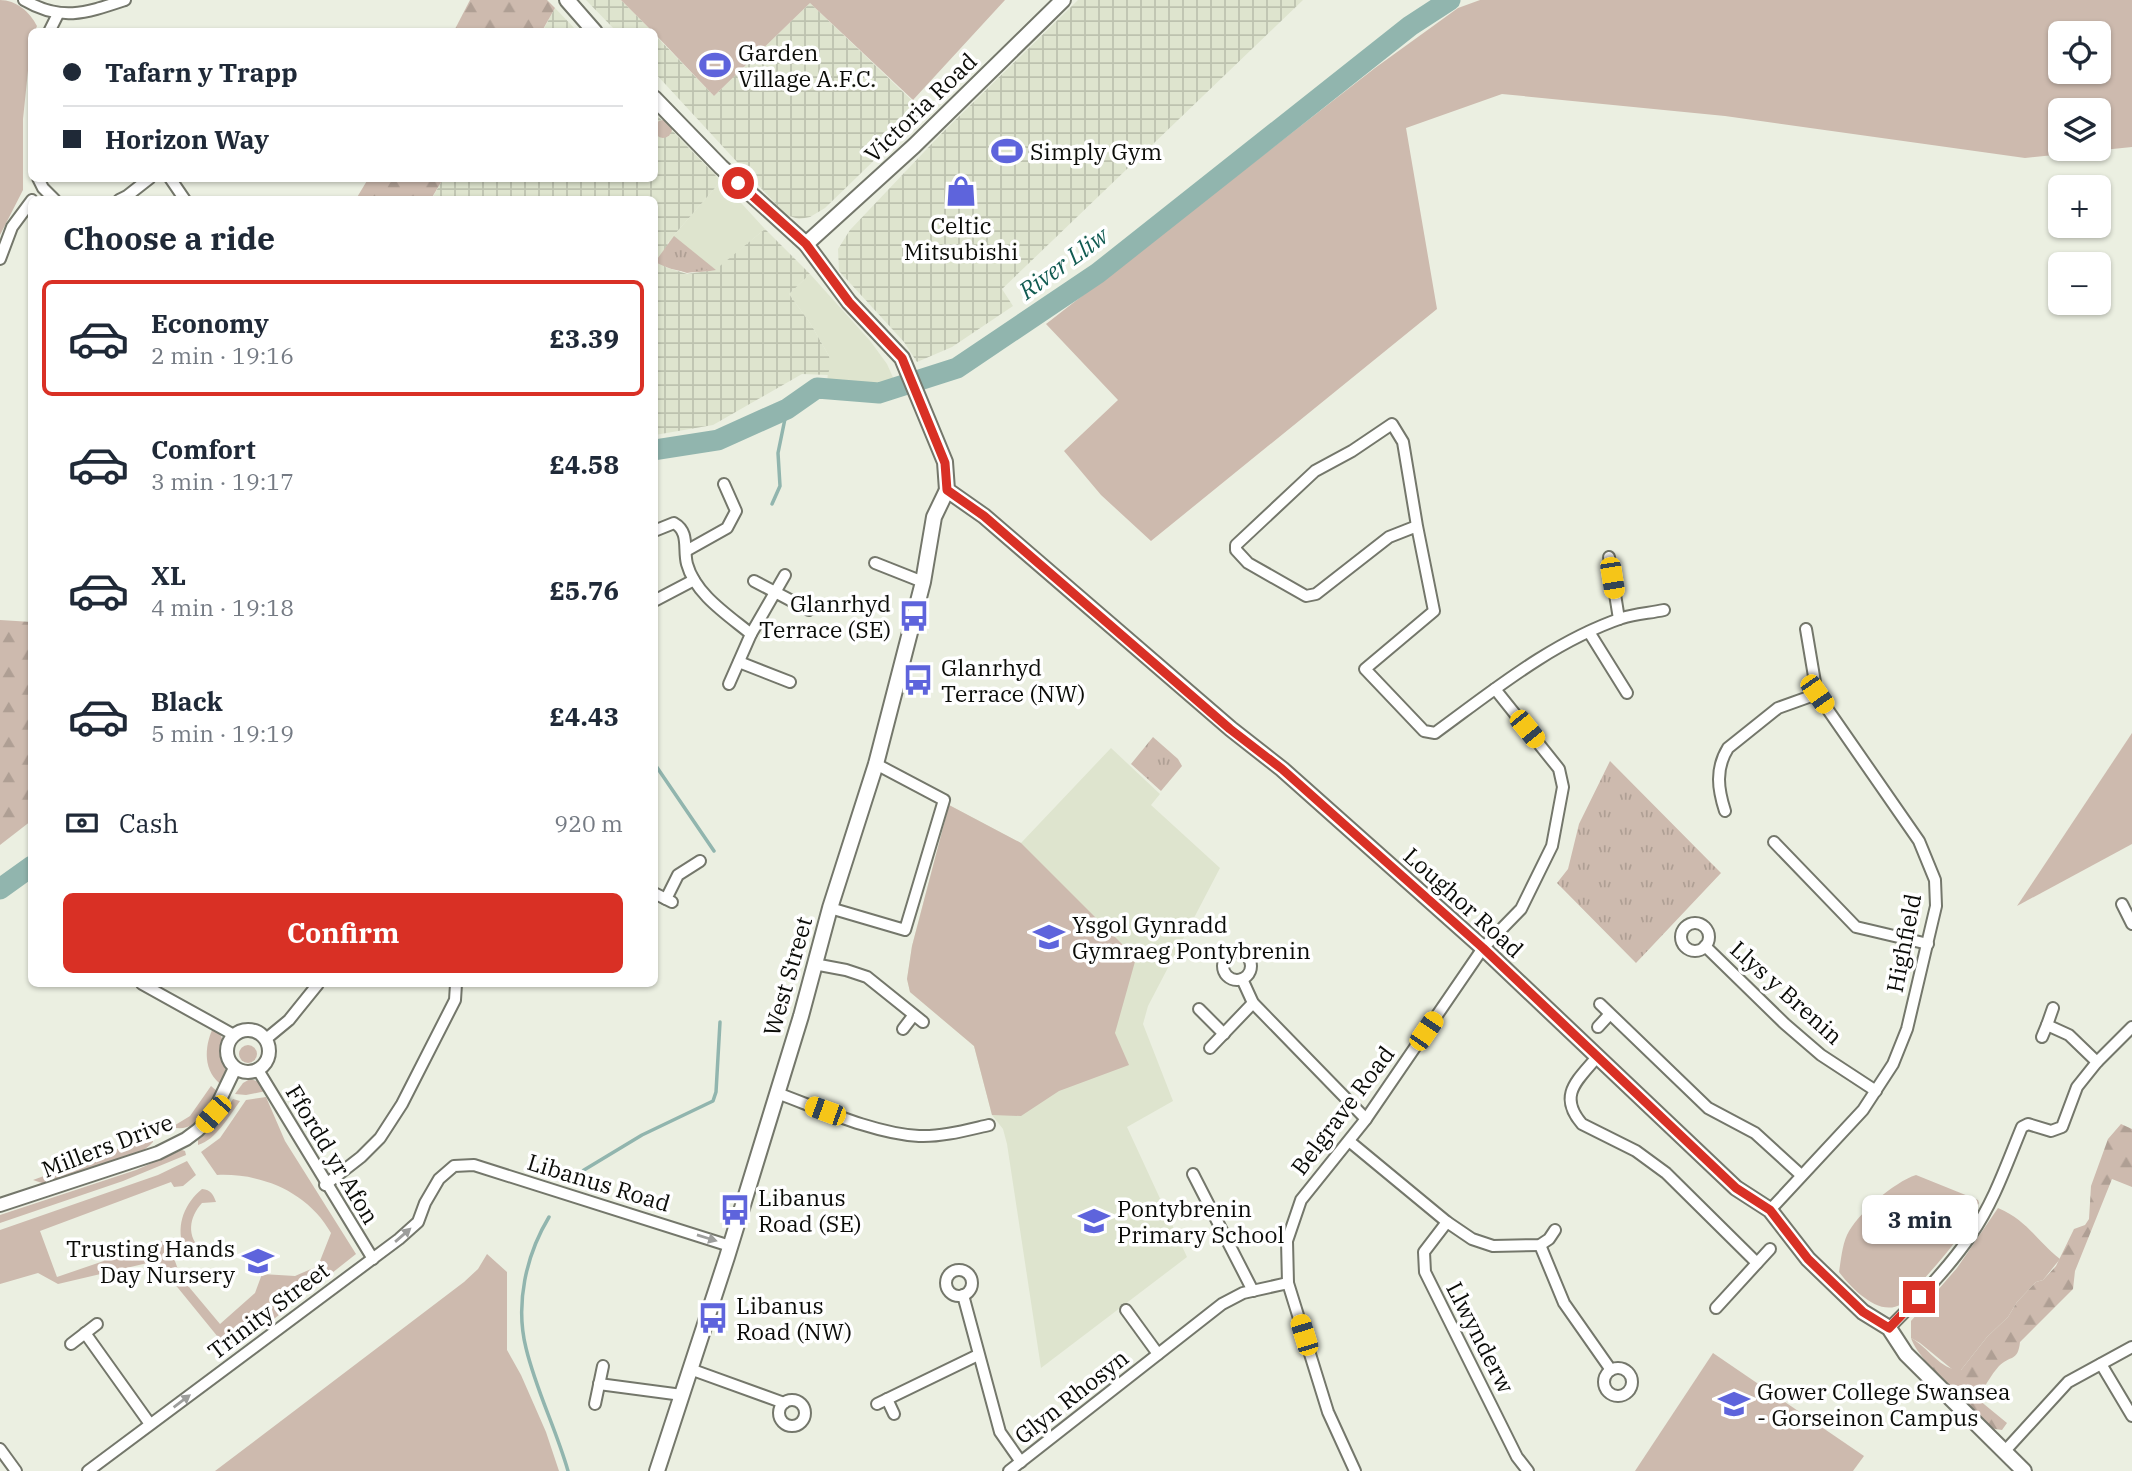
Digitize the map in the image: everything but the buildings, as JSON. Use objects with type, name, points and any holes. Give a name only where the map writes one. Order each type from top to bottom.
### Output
[{"type":"main road","name":"Victoria Road","points":[[806,244],[914,146],[1063,0]]},
{"type":"main road","points":[[570,4],[591,28]]},
{"type":"main road","points":[[658,103],[721,167],[806,244],[849,302],[902,358],[945,463],[947,490]]},
{"type":"main road","name":"West Street","points":[[657,1471],[730,1246],[801,1016],[830,908],[876,764],[923,582],[934,517],[947,490]]},
{"type":"main road","name":"Loughor Road","points":[[947,490],[984,516],[1230,729],[1282,769],[1483,948],[1736,1188],[1770,1210],[1808,1259],[1863,1312],[1889,1328],[1906,1354],[2024,1471]]},
{"type":"street","points":[[24,0],[58,14],[83,13],[111,2],[125,0]]},
{"type":"street","points":[[51,28],[58,14]]},
{"type":"street","points":[[127,196],[145,182]]},
{"type":"street","points":[[0,259],[12,228],[28,206]]},
{"type":"street","points":[[1417,526],[1389,537],[1316,594],[1306,596],[1248,563],[1236,550],[1236,545],[1315,471],[1352,451],[1392,424],[1403,442],[1434,611],[1366,669],[1424,731],[1435,733],[1494,689],[1577,636],[1619,619],[1664,610]]},
{"type":"street","points":[[686,551],[727,528],[736,511],[724,484]]},
{"type":"street","points":[[658,529],[674,523],[679,526],[685,535],[687,564],[694,580],[708,597],[751,634]]},
{"type":"street","points":[[1609,557],[1619,619]]},
{"type":"street","points":[[875,563],[923,582]]},
{"type":"street","points":[[729,684],[751,634],[785,575]]},
{"type":"street","points":[[658,599],[694,580]]},
{"type":"street","points":[[754,581],[809,611]]},
{"type":"street","name":"Highfield","points":[[1770,1210],[1863,1110],[1893,1065],[1908,1029],[1936,906],[1935,880],[1919,841],[1817,694],[1806,629]]},
{"type":"street","points":[[1589,632],[1627,693]]},
{"type":"street","points":[[739,662],[790,682]]},
{"type":"street","name":"Belgrave Road","points":[[1355,1471],[1328,1412],[1288,1283],[1287,1241],[1301,1200],[1366,1119],[1483,948],[1521,909],[1552,846],[1563,787],[1559,769],[1494,689]]},
{"type":"street","points":[[1725,811],[1718,777],[1728,748],[1778,708],[1817,694]]},
{"type":"street","points":[[830,908],[905,930],[944,800],[876,764]]},
{"type":"street","points":[[1774,842],[1856,927],[1928,944]]},
{"type":"street","points":[[658,895],[669,900],[678,874],[700,861]]},
{"type":"street","points":[[2122,904],[2132,924]]},
{"type":"street","name":"Llys y Brenin","points":[[1705,946],[1821,1055],[1876,1091]]},
{"type":"street","points":[[814,964],[867,977],[905,1005],[918,1019],[904,1029]]},
{"type":"street","points":[[1242,979],[1253,1003],[1366,1119]]},
{"type":"street","points":[[147,987],[234,1035]]},
{"type":"street","points":[[265,1039],[289,1020],[316,987]]},
{"type":"street","points":[[326,1185],[380,1138],[402,1104],[455,1000],[456,987]]},
{"type":"street","points":[[1210,1048],[1253,1003]]},
{"type":"street","points":[[1600,1004],[1708,1108],[1755,1133],[1801,1175]]},
{"type":"street","points":[[2042,1037],[2053,1008]]},
{"type":"street","points":[[1199,1009],[1224,1034]]},
{"type":"street","points":[[1598,1027],[1609,1015]]},
{"type":"street","points":[[2047,1025],[2068,1035],[2098,1062]]},
{"type":"street","points":[[1889,1328],[1947,1267],[1972,1233],[1989,1204],[2022,1127],[2028,1124],[2051,1131],[2062,1127],[2077,1087],[2132,1027]]},
{"type":"street","points":[[247,1030],[261,1034],[270,1052],[264,1066],[246,1073],[231,1064],[227,1052],[234,1035],[247,1030]]},
{"type":"street","points":[[1597,1057],[1572,1090],[1571,1107],[1575,1117],[1582,1124],[1636,1151],[1666,1173],[1757,1263]]},
{"type":"street","name":"Millers Drive","points":[[0,1205],[158,1153],[186,1139],[213,1114],[235,1068]]},
{"type":"street","name":"Ffordd yr Afon","points":[[258,1070],[373,1259]]},
{"type":"street","points":[[777,1093],[881,1129],[919,1136],[952,1133],[989,1125]]},
{"type":"street","points":[[1349,1141],[1447,1222],[1472,1239],[1493,1246],[1540,1245],[1549,1239],[1555,1230]]},
{"type":"street","name":"Libanus Road","points":[[454,1166],[474,1165],[730,1246]]},
{"type":"street","name":"Trinity Street","points":[[88,1471],[373,1259],[418,1222],[425,1203],[439,1180],[454,1166]]},
{"type":"street","points":[[1193,1174],[1253,1291]]},
{"type":"street","name":"Llwynderw","points":[[1447,1222],[1424,1252],[1425,1272],[1517,1457],[1528,1471]]},
{"type":"street","points":[[1540,1245],[1564,1303],[1611,1370]]},
{"type":"street","points":[[1716,1308],[1770,1249]]},
{"type":"street","name":"Glyn Rhosyn","points":[[1009,1471],[1222,1304],[1253,1291],[1288,1283]]},
{"type":"street","points":[[963,1295],[1000,1432],[1021,1462]]},
{"type":"street","name":"Glyn Rhosyn","points":[[1126,1310],[1158,1354]]},
{"type":"street","points":[[71,1344],[97,1324]]},
{"type":"street","points":[[85,1333],[150,1424]]},
{"type":"street","points":[[2004,1452],[2068,1382],[2132,1347]]},
{"type":"street","points":[[894,1414],[882,1402],[978,1355]]},
{"type":"street","points":[[2101,1364],[2132,1416]]},
{"type":"street","points":[[595,1404],[603,1366]]},
{"type":"street","points":[[690,1369],[783,1403]]},
{"type":"street","points":[[599,1384],[682,1395]]},
{"type":"street","points":[[0,1450],[16,1471]]},
{"type":"shaded area","points":[[586,0],[621,0],[649,28],[613,28]]},
{"type":"shaded area","points":[[1078,0],[1303,0],[1002,289],[1013,306],[952,347],[917,362],[904,342],[839,271],[838,249],[850,230],[942,133]]},
{"type":"shaded area","points":[[810,3],[924,112],[825,208],[810,217],[799,219],[786,215],[658,76],[658,38],[714,96]]},
{"type":"shaded area","points":[[555,8],[574,28],[544,28]]},
{"type":"shaded area","points":[[658,116],[721,181],[668,242],[665,267],[687,274],[715,270],[765,229],[810,274],[789,294],[829,356],[828,375],[802,374],[713,425],[658,434],[658,196],[433,196],[441,182],[658,182]]},
{"type":"shaded area","points":[[721,181],[765,229],[716,270],[668,242]]},
{"type":"shaded area","points":[[810,274],[871,342],[887,364],[899,391],[827,385],[829,356],[789,294]]},
{"type":"shaded area","name":"Ysgol Gynradd Gymraeg Pontybrenin","points":[[1111,748],[1160,794],[1151,805],[1220,868],[1148,1006],[1143,1024],[1173,1101],[1127,1127],[1187,1257],[1041,1368],[1003,1129],[992,1115],[974,1046],[910,992],[907,979],[912,946],[949,805],[1021,843]]},
{"type":"green space","points":[[0,0],[12,2],[22,8],[37,26],[28,28],[28,71],[23,119],[23,190],[0,235]]},
{"type":"green space","points":[[470,0],[547,0],[555,8],[544,28],[456,28]]},
{"type":"green space","points":[[621,0],[1005,0],[913,100],[810,3],[714,96],[658,37],[658,28],[649,28]]},
{"type":"green space","points":[[1480,0],[2132,0],[2132,147],[2111,149],[2111,98],[2048,98],[2048,156],[2025,158],[1725,116],[1502,94],[1406,128],[1437,309],[1151,541],[1101,495],[1064,451],[1118,400],[1046,324],[1375,68],[1458,8]]},
{"type":"green space","points":[[663,120],[671,126],[669,135],[663,138],[658,136],[658,122]]},
{"type":"green space","points":[[366,182],[441,182],[433,196],[358,196]]},
{"type":"green space","points":[[674,236],[716,270],[685,272],[658,263],[658,258]]},
{"type":"green space","points":[[673,239],[709,269],[687,273],[664,265],[671,252],[666,247]]},
{"type":"green space","points":[[0,620],[28,622],[28,823],[0,845]]},
{"type":"green space","points":[[2132,733],[2132,844],[2017,906]]},
{"type":"green space","points":[[1153,737],[1178,759],[1182,766],[1161,791],[1131,764]]},
{"type":"green space","points":[[1610,761],[1721,873],[1636,963],[1557,883],[1568,869],[1579,824]]},
{"type":"green space","name":"Ysgol Gynradd Gymraeg Pontybrenin","points":[[949,805],[1021,843],[1136,958],[1115,1033],[1129,1065],[1059,1091],[1021,1116],[992,1115],[974,1046],[910,992],[907,979],[912,946]]},
{"type":"green space","points":[[213,1028],[222,1038],[222,1057],[226,1071],[222,1085],[208,1066],[208,1043]]},
{"type":"green space","points":[[248,1045],[254,1048],[257,1054],[254,1060],[248,1063],[242,1060],[239,1054],[242,1048]]},
{"type":"green space","points":[[250,1079],[260,1082],[266,1091],[235,1094],[243,1083]]},
{"type":"green space","points":[[211,1086],[218,1092],[200,1118],[188,1127],[172,1127],[190,1116]]},
{"type":"green space","points":[[266,1097],[285,1141],[356,1254],[231,1353],[156,1261],[58,1284],[38,1273],[0,1284],[0,1230],[158,1175],[187,1161],[196,1175],[183,1186],[174,1187],[171,1182],[40,1231],[57,1277],[165,1240],[183,1283],[220,1324],[255,1293],[262,1274],[295,1276],[318,1266],[331,1233],[310,1206],[297,1196],[267,1182],[251,1177],[217,1175],[201,1152],[220,1138],[246,1100]]},
{"type":"green space","points":[[233,1099],[240,1101],[227,1120],[211,1138],[198,1145],[198,1140],[217,1124]]},
{"type":"green space","points":[[2121,1124],[2132,1129],[2132,1187],[2112,1179],[2075,1271],[2073,1289],[2020,1342],[2017,1353],[1999,1366],[1979,1396],[1979,1400],[2007,1423],[2002,1430],[1995,1429],[1935,1373],[1911,1338],[1947,1367],[1961,1370],[1987,1337],[2008,1317],[2017,1302],[2056,1266],[2074,1229],[2085,1225],[2089,1219],[2091,1186],[2108,1139]]},
{"type":"green space","points":[[153,1136],[153,1142],[145,1149],[119,1161],[45,1184],[33,1180]]},
{"type":"green space","points":[[182,1150],[186,1155],[123,1181],[0,1223],[0,1215],[136,1170]]},
{"type":"green space","points":[[1916,1175],[1978,1200],[1979,1203],[1954,1243],[1901,1304],[1884,1307],[1858,1293],[1839,1272],[1843,1248],[1847,1235],[1867,1209],[1897,1184]]},
{"type":"green space","points":[[202,1189],[208,1190],[216,1202],[202,1203],[194,1214],[191,1227],[193,1239],[202,1250],[192,1254],[183,1246],[181,1222],[187,1207]]},
{"type":"green space","points":[[1998,1208],[2024,1225],[2060,1259],[2043,1280],[2036,1282],[2017,1302],[2008,1317],[1987,1337],[1961,1370],[1953,1370],[1911,1338],[1911,1321],[1957,1268]]},
{"type":"green space","points":[[487,1254],[507,1272],[507,1350],[546,1432],[559,1471],[215,1471],[464,1282],[478,1269]]},
{"type":"green space","name":"Gower College Swansea - Gorseinon Campus","points":[[1713,1353],[1864,1456],[1853,1471],[1635,1471]]},
{"type":"waterway","name":"River Lliw","points":[[658,449],[718,440],[787,409],[817,388],[879,393],[957,368],[1098,273],[1410,26],[1450,0]]},
{"type":"waterway","points":[[772,504],[780,486],[778,453],[787,409]]},
{"type":"waterway","points":[[658,769],[714,851]]},
{"type":"waterway","name":"River Lliw","points":[[0,889],[28,869]]},
{"type":"waterway","points":[[578,1177],[584,1170],[642,1135],[713,1101],[716,1092],[720,1022]]},
{"type":"waterway","points":[[549,1217],[534,1247],[525,1280],[522,1297],[523,1331],[535,1379],[568,1471]]},
{"type":"place","name":"Garden Village A.F.C.","points":[[715,65]]},
{"type":"place","name":"Simply Gym","points":[[1007,151]]},
{"type":"place","name":"Celtic Mitsubishi","points":[[961,191]]},
{"type":"place","name":"Glanrhyd Terrace (SE)","points":[[914,616]]},
{"type":"place","name":"Glanrhyd Terrace (NW)","points":[[918,680]]},
{"type":"place","name":"Ysgol Gynradd Gymraeg Pontybrenin","points":[[1049,937]]},
{"type":"place","name":"Libanus Road (SE)","points":[[735,1210]]},
{"type":"place","name":"Pontybrenin Primary School","points":[[1094,1221]]},
{"type":"place","name":"Trusting Hands Day Nursery","points":[[258,1261]]},
{"type":"place","name":"Libanus Road (NW)","points":[[713,1318]]},
{"type":"place","name":"Gower College Swansea - Gorseinon Campus","points":[[1734,1404]]},
{"type":"route","points":[[738,183],[806,244],[849,302],[902,358],[945,463],[947,490],[984,516],[1230,729],[1282,769],[1483,948],[1736,1188],[1770,1210],[1808,1259],[1863,1312],[1889,1328],[1919,1297]]}]
